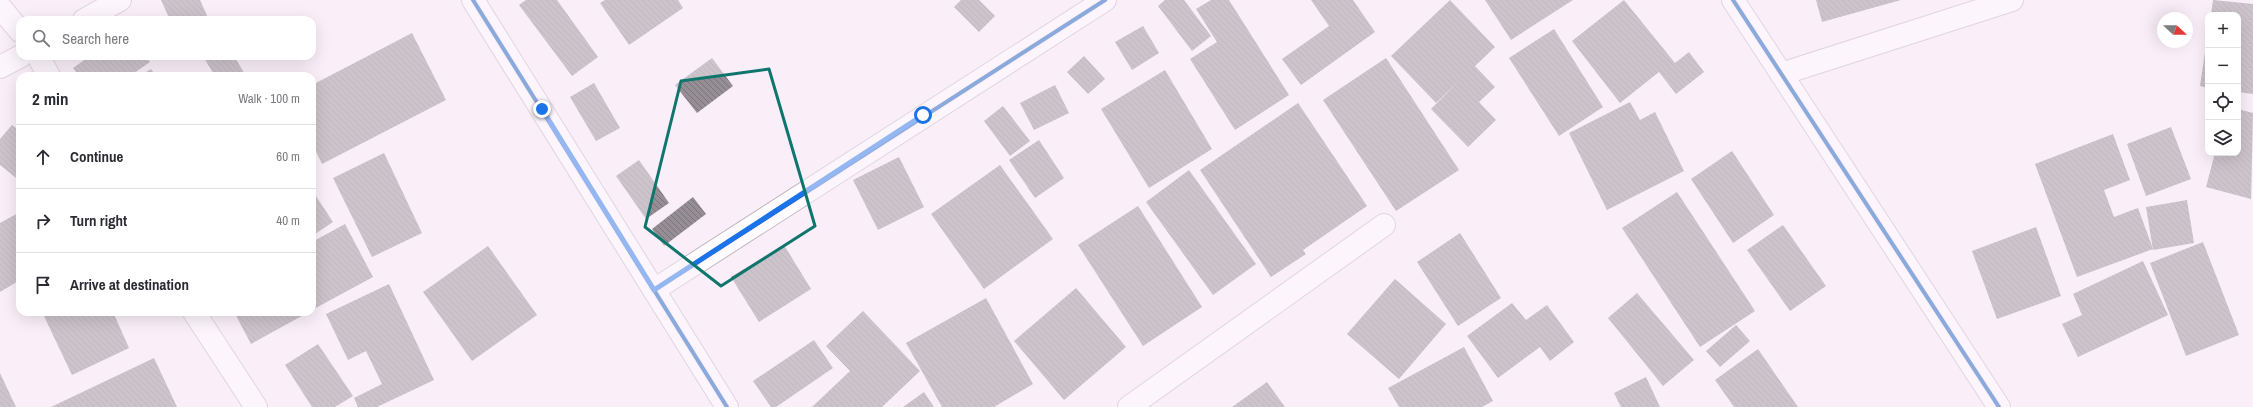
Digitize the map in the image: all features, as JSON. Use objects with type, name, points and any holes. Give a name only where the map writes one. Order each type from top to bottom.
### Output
[{"type":"street","points":[[91,16],[120,0]]},
{"type":"street","points":[[472,0],[727,407]]},
{"type":"street","points":[[654,290],[1104,0]]},
{"type":"street","points":[[1733,0],[1999,407]]},
{"type":"street","points":[[1781,74],[2012,0]]},
{"type":"street","points":[[0,7],[16,26]]},
{"type":"street","points":[[0,66],[16,58]]},
{"type":"street","points":[[40,60],[47,72]]},
{"type":"street","points":[[1129,407],[1384,225]]},
{"type":"street","points":[[197,316],[256,407]]},
{"type":"highlighted area","points":[[769,69],[815,226],[721,286],[645,227],[681,81]]},
{"type":"building","points":[[161,0],[200,0],[207,16],[168,16]]},
{"type":"building","points":[[526,0],[557,0],[598,57],[572,76],[519,5]]},
{"type":"building","points":[[605,0],[678,0],[683,8],[629,45],[600,3]]},
{"type":"building","points":[[961,0],[979,0],[995,16],[979,32],[954,7]]},
{"type":"building","points":[[1165,0],[1184,0],[1211,36],[1192,51],[1158,6]]},
{"type":"building","points":[[1211,0],[1229,0],[1289,95],[1235,130],[1190,59],[1217,42],[1196,9]]},
{"type":"building","points":[[1311,0],[1353,0],[1375,32],[1301,85],[1282,59],[1329,26]]},
{"type":"building","points":[[1450,0],[1495,47],[1475,66],[1495,87],[1479,102],[1496,120],[1468,147],[1431,109],[1459,81],[1436,103],[1391,56]]},
{"type":"building","points":[[1485,0],[1573,0],[1511,40]]},
{"type":"building","points":[[1624,0],[1675,63],[1689,52],[1704,72],[1676,94],[1659,72],[1620,103],[1572,41]]},
{"type":"building","points":[[1816,0],[1901,0],[1822,22]]},
{"type":"building","points":[[2213,0],[2253,4],[2253,94],[2241,92],[2241,12],[2211,12]]},
{"type":"building","points":[[1143,26],[1159,53],[1132,70],[1115,42]]},
{"type":"building","points":[[1554,29],[1603,107],[1559,136],[1509,58]]},
{"type":"building","points":[[412,33],[446,100],[322,164],[316,151],[316,83]]},
{"type":"building","points":[[2205,52],[2205,87],[2200,86]]},
{"type":"building","points":[[1084,56],[1105,79],[1088,94],[1067,72]]},
{"type":"building","points":[[712,58],[733,86],[697,113],[675,85]]},
{"type":"building","points":[[1386,58],[1459,170],[1396,211],[1323,100]]},
{"type":"building","points":[[84,60],[149,60],[150,62],[136,72],[76,72],[73,68]]},
{"type":"building","points":[[205,60],[236,60],[244,72],[213,72]]},
{"type":"building","points":[[151,69],[153,72],[146,72]]},
{"type":"building","points":[[1165,70],[1212,149],[1149,188],[1101,109]]},
{"type":"building","points":[[594,83],[620,128],[596,141],[570,97]]},
{"type":"building","points":[[1055,85],[1069,113],[1034,130],[1020,103]]},
{"type":"building","points":[[1630,102],[1640,120],[1655,112],[1684,171],[1607,210],[1569,133]]},
{"type":"building","points":[[1298,103],[1367,206],[1303,250],[1306,254],[1271,277],[1200,170]]},
{"type":"building","points":[[1003,106],[1030,141],[1010,156],[984,121]]},
{"type":"building","points":[[2241,110],[2253,113],[2251,199],[2206,187],[2214,156],[2241,156]]},
{"type":"building","points":[[12,125],[16,128],[16,178],[0,165],[0,139]]},
{"type":"building","points":[[2171,127],[2191,179],[2146,196],[2127,144]]},
{"type":"building","points":[[2113,134],[2130,180],[2104,190],[2114,217],[2138,208],[2153,249],[2077,277],[2035,164]]},
{"type":"building","points":[[1039,140],[1064,178],[1035,198],[1009,160]]},
{"type":"building","points":[[1732,151],[1774,215],[1733,243],[1691,179]]},
{"type":"building","points":[[384,153],[422,233],[372,257],[333,178]]},
{"type":"building","points":[[899,157],[924,207],[878,230],[853,180]]},
{"type":"building","points":[[639,160],[669,203],[646,219],[616,176]]},
{"type":"building","points":[[1000,165],[1053,239],[984,289],[931,214]]},
{"type":"building","points":[[1189,170],[1256,264],[1213,295],[1146,202]]},
{"type":"building","points":[[1677,192],[1755,311],[1700,347],[1622,228]]},
{"type":"building","points":[[316,196],[333,222],[316,233]]},
{"type":"building","points":[[693,197],[706,214],[664,246],[652,229]]},
{"type":"building","points":[[2187,200],[2194,243],[2153,250],[2146,207]]},
{"type":"building","points":[[1138,206],[1202,307],[1143,346],[1078,245]]},
{"type":"building","points":[[16,214],[16,282],[0,292],[0,223]]},
{"type":"building","points":[[345,224],[373,277],[316,308],[316,240]]},
{"type":"building","points":[[1783,225],[1826,286],[1790,311],[1747,250]]},
{"type":"building","points":[[2036,227],[2061,296],[1997,319],[1972,251]]},
{"type":"building","points":[[1460,233],[1501,298],[1458,326],[1417,262]]},
{"type":"building","points":[[2203,242],[2239,335],[2186,356],[2150,263]]},
{"type":"building","points":[[784,245],[811,289],[759,322],[731,277]]},
{"type":"building","points":[[488,246],[537,315],[472,361],[423,292]]},
{"type":"building","points":[[2143,261],[2168,315],[2078,357],[2062,324],[2082,315],[2073,294]]},
{"type":"building","points":[[1395,279],[1446,324],[1399,379],[1347,334]]},
{"type":"building","points":[[389,284],[434,380],[377,407],[358,407],[354,398],[382,384],[366,351],[348,360],[326,314]]},
{"type":"building","points":[[1076,288],[1126,347],[1064,400],[1014,341]]},
{"type":"building","points":[[1637,293],[1694,360],[1663,386],[1608,318]]},
{"type":"building","points":[[986,298],[1033,384],[994,407],[942,407],[906,343]]},
{"type":"building","points":[[1512,303],[1526,320],[1547,305],[1574,342],[1550,361],[1540,347],[1498,378],[1467,336]]},
{"type":"building","points":[[863,311],[920,371],[882,407],[812,407],[850,371],[826,346]]},
{"type":"building","points":[[44,316],[115,316],[129,348],[72,375]]},
{"type":"building","points":[[236,316],[302,316],[251,344]]},
{"type":"building","points":[[1736,325],[1750,341],[1720,367],[1706,351]]},
{"type":"building","points":[[814,340],[833,368],[776,407],[771,407],[753,381]]},
{"type":"building","points":[[318,344],[353,396],[335,407],[312,407],[285,365]]},
{"type":"building","points":[[1464,347],[1493,401],[1482,407],[1399,407],[1388,388]]},
{"type":"building","points":[[1758,349],[1798,407],[1734,407],[1715,380]]},
{"type":"building","points":[[154,358],[177,407],[51,407]]},
{"type":"building","points":[[0,373],[16,407],[0,407]]},
{"type":"building","points":[[1646,377],[1660,407],[1621,407],[1614,393]]},
{"type":"building","points":[[1267,382],[1285,407],[1232,407]]},
{"type":"building","points":[[924,392],[934,407],[903,407]]},
{"type":"cycle path","points":[[473,0],[727,407]]},
{"type":"cycle path","points":[[654,290],[1105,0]]},
{"type":"cycle path","points":[[1733,0],[1999,407]]},
{"type":"route","points":[[542,109],[654,290],[923,115]]}]
